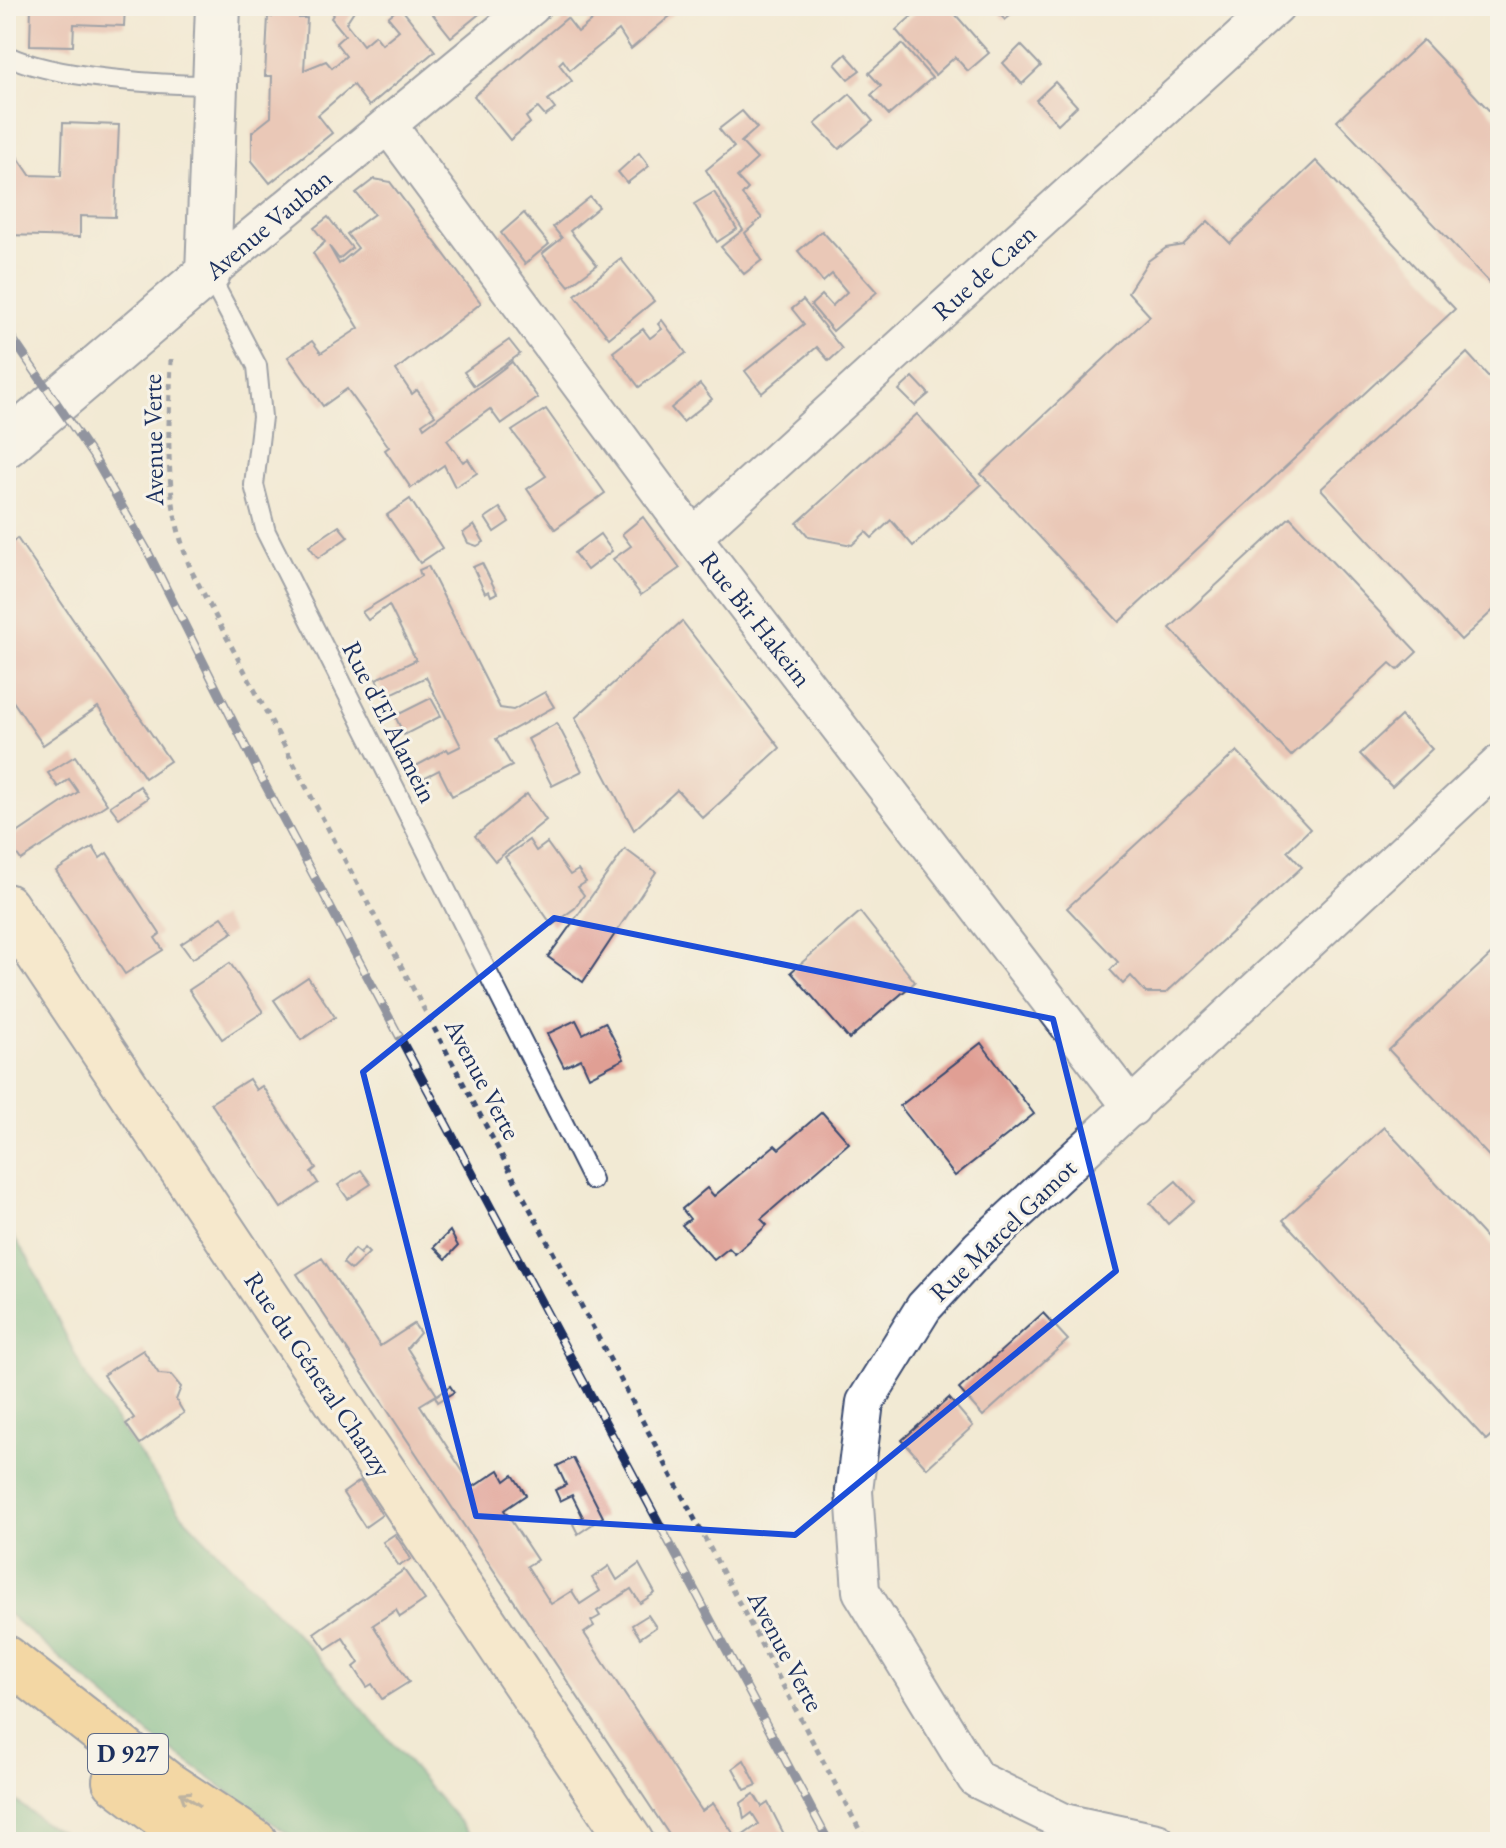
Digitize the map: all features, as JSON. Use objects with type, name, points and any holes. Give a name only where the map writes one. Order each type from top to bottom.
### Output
[{"type":"main road","name":"Rue du Géneral Chanzy","points":[[6,906],[631,1842]]},
{"type":"main road","name":"D 927","points":[[6,1658],[166,1783],[255,1842]]},
{"type":"main road","name":"D 927","points":[[6,1696],[195,1842]]},
{"type":"street","points":[[208,273],[218,6]]},
{"type":"street","name":"Avenue Vauban","points":[[6,445],[173,306],[208,273],[532,6]]},
{"type":"street","name":"Rue de Caen","points":[[693,537],[1276,6]]},
{"type":"street","name":"Rue Bir Hakeim","points":[[388,125],[693,537],[1132,1108]]},
{"type":"street","name":"Rue Marcel Gamot","points":[[1157,1842],[1074,1832],[976,1779],[861,1591],[854,1491],[865,1402],[924,1307],[979,1248],[1500,763]]},
{"type":"lane","points":[[6,55],[25,65],[147,82],[215,85]]},
{"type":"lane","name":"Rue d'El Alamein","points":[[208,273],[257,366],[262,417],[254,485],[266,532],[592,1180]]},
{"type":"path","name":"Avenue Verte","points":[[173,306],[169,479],[179,539],[192,572],[866,1842]]},
{"type":"highlighted area","points":[[554,918],[1053,1019],[1116,1271],[795,1535],[476,1516],[363,1072]]},
{"type":"green space","points":[[6,1226],[28,1258],[87,1379],[183,1516],[310,1648],[477,1842],[299,1842],[150,1735],[6,1612]]},
{"type":"green space","points":[[6,1793],[44,1823],[82,1842],[6,1842]]},
{"type":"building","points":[[31,6],[125,6],[124,26],[74,24],[73,46],[30,45]]},
{"type":"building","points":[[272,6],[300,6],[299,18],[307,18],[304,70],[326,61],[332,68],[346,56],[336,43],[345,35],[331,18],[339,6],[357,6],[346,23],[363,45],[375,35],[382,44],[399,30],[388,17],[400,7],[435,51],[369,106],[353,85],[318,115],[332,133],[270,183],[252,161],[252,132],[271,117],[272,76],[265,76],[268,16],[272,17]]},
{"type":"building","points":[[439,6],[489,6],[451,37],[432,13]]},
{"type":"building","points":[[609,6],[682,6],[631,49],[619,30],[570,70],[563,60],[559,64],[572,81],[548,100],[555,109],[545,116],[538,108],[526,117],[530,123],[510,140],[474,96],[567,18],[578,32]]},
{"type":"building","points":[[923,6],[948,6],[989,53],[968,71],[955,57],[935,75],[896,30]]},
{"type":"building","points":[[992,6],[1022,6],[1005,20]]},
{"type":"building","points":[[1423,40],[1500,122],[1500,294],[1337,121]]},
{"type":"building","points":[[902,44],[932,78],[889,115],[871,95],[881,86],[869,73]]},
{"type":"building","points":[[1021,45],[1041,66],[1022,84],[1003,63]]},
{"type":"building","points":[[846,54],[860,70],[848,79],[835,64]]},
{"type":"building","points":[[1055,82],[1077,106],[1058,124],[1036,100]]},
{"type":"building","points":[[850,94],[873,121],[839,149],[815,124]]},
{"type":"building","points":[[742,111],[757,128],[741,142],[757,159],[737,177],[748,189],[742,195],[762,218],[745,233],[762,260],[744,274],[721,247],[743,230],[706,170],[734,147],[719,129]]},
{"type":"building","points":[[63,123],[119,125],[115,217],[80,216],[80,237],[7,235],[6,140],[30,175],[61,176]]},
{"type":"building","points":[[639,153],[649,166],[627,183],[618,172]]},
{"type":"building","points":[[1316,161],[1455,309],[1119,622],[981,474],[1150,316],[1128,292],[1148,261],[1166,248],[1183,245],[1208,221],[1230,243]]},
{"type":"building","points":[[374,179],[390,182],[481,303],[396,370],[412,394],[417,390],[435,415],[422,424],[424,428],[512,362],[538,398],[501,424],[490,409],[447,440],[463,462],[468,459],[477,473],[455,487],[444,465],[411,488],[385,450],[389,447],[347,389],[323,406],[288,357],[312,341],[321,353],[359,328],[313,253],[325,242],[314,228],[328,217],[352,248],[339,259],[329,246],[339,264],[358,248],[347,234],[374,214],[356,193]]},
{"type":"building","points":[[714,192],[737,229],[717,242],[694,204]]},
{"type":"building","points":[[590,197],[599,207],[570,231],[597,265],[569,286],[542,254],[562,238],[553,227]]},
{"type":"building","points":[[524,213],[549,244],[525,264],[501,233]]},
{"type":"building","points":[[822,231],[877,292],[833,331],[811,305],[822,295],[832,306],[847,292],[832,274],[823,282],[798,251]]},
{"type":"building","points":[[621,259],[654,301],[609,338],[575,295]]},
{"type":"building","points":[[803,300],[842,349],[829,361],[817,347],[762,393],[745,371],[804,324],[792,309]]},
{"type":"building","points":[[662,320],[686,353],[639,387],[613,352],[643,329],[650,338],[662,329],[658,324]]},
{"type":"building","points":[[509,340],[520,354],[474,386],[464,372]]},
{"type":"building","points":[[1467,353],[1500,389],[1500,604],[1461,640],[1321,489]]},
{"type":"building","points":[[913,377],[929,394],[915,406],[899,390]]},
{"type":"building","points":[[700,384],[712,399],[683,422],[671,408]]},
{"type":"building","points":[[546,409],[605,493],[555,529],[527,489],[546,476],[512,431]]},
{"type":"building","points":[[917,414],[981,485],[913,546],[891,520],[872,538],[866,532],[852,545],[809,537],[797,523]]},
{"type":"building","points":[[410,499],[442,548],[420,563],[387,515]]},
{"type":"building","points":[[500,508],[509,522],[494,532],[485,518]]},
{"type":"building","points":[[643,517],[680,568],[641,595],[613,559],[631,546],[622,534]]},
{"type":"building","points":[[1290,517],[1417,652],[1398,670],[1390,663],[1291,756],[1170,628]]},
{"type":"building","points":[[474,525],[484,542],[477,546],[468,543],[463,533]]},
{"type":"building","points":[[339,526],[348,537],[318,558],[309,546]]},
{"type":"building","points":[[600,534],[612,551],[587,570],[574,553]]},
{"type":"building","points":[[17,538],[170,761],[145,778],[98,707],[43,745],[6,691],[6,549]]},
{"type":"building","points":[[482,563],[497,593],[491,596],[489,591],[485,593],[473,567]]},
{"type":"building","points":[[428,566],[500,708],[513,710],[545,692],[554,707],[496,739],[512,766],[452,796],[439,770],[414,783],[407,771],[447,749],[449,752],[461,746],[426,677],[385,697],[376,679],[416,660],[389,605],[368,620],[362,612],[421,576],[419,570]]},
{"type":"building","points":[[682,621],[780,748],[703,818],[677,790],[634,830],[575,718]]},
{"type":"building","points":[[431,698],[441,716],[404,735],[395,716]]},
{"type":"building","points":[[1401,716],[1432,749],[1392,787],[1360,754]]},
{"type":"building","points":[[557,723],[582,771],[552,786],[528,739]]},
{"type":"building","points":[[1237,751],[1310,829],[1287,851],[1302,867],[1166,993],[1146,993],[1131,976],[1123,984],[1110,970],[1118,962],[1067,908]]},
{"type":"building","points":[[75,756],[107,804],[21,860],[7,840],[78,792],[69,779],[58,787],[48,773]]},
{"type":"building","points":[[140,786],[148,798],[119,818],[110,806]]},
{"type":"building","points":[[527,794],[546,820],[495,861],[475,836]]},
{"type":"building","points":[[529,840],[536,851],[547,843],[570,875],[578,870],[586,882],[578,887],[584,895],[575,908],[552,925],[505,857]]},
{"type":"building","points":[[93,847],[100,858],[107,853],[160,934],[155,938],[163,950],[125,974],[56,871]]},
{"type":"building","points":[[625,849],[656,872],[583,982],[548,957]]},
{"type":"building","points":[[860,912],[915,982],[849,1039],[791,972]]},
{"type":"building","points":[[222,917],[233,932],[192,959],[181,944]]},
{"type":"building","points":[[1500,946],[1500,1168],[1389,1050]]},
{"type":"building","points":[[230,963],[263,1012],[222,1039],[189,990]]},
{"type":"building","points":[[308,977],[335,1017],[301,1040],[274,1000]]},
{"type":"building","points":[[576,1020],[583,1034],[605,1022],[624,1059],[589,1077],[581,1059],[564,1067],[547,1034]]},
{"type":"building","points":[[981,1043],[1034,1114],[955,1176],[900,1106]]},
{"type":"building","points":[[249,1079],[256,1090],[262,1086],[316,1168],[311,1172],[318,1183],[281,1208],[211,1103]]},
{"type":"building","points":[[822,1112],[849,1143],[761,1219],[767,1225],[735,1254],[729,1248],[714,1260],[682,1225],[690,1219],[682,1209],[707,1188],[714,1196],[775,1145],[779,1149]]},
{"type":"building","points":[[1384,1127],[1500,1253],[1500,1427],[1486,1440],[1283,1220]]},
{"type":"building","points":[[361,1170],[371,1184],[348,1199],[338,1185]]},
{"type":"building","points":[[1176,1181],[1194,1201],[1168,1224],[1150,1203]]},
{"type":"building","points":[[450,1231],[458,1246],[446,1259],[434,1247]]},
{"type":"building","points":[[364,1248],[369,1253],[351,1270],[343,1263],[354,1249],[360,1254]]},
{"type":"building","points":[[322,1258],[380,1346],[414,1324],[420,1333],[407,1348],[437,1395],[450,1386],[454,1392],[438,1402],[435,1396],[420,1405],[473,1487],[499,1470],[505,1481],[513,1475],[526,1495],[504,1510],[537,1560],[527,1566],[551,1604],[572,1591],[580,1604],[600,1591],[592,1578],[609,1566],[617,1580],[639,1564],[655,1593],[640,1603],[631,1589],[597,1611],[600,1616],[591,1621],[594,1626],[584,1633],[702,1811],[713,1803],[739,1842],[674,1842],[297,1274]]},
{"type":"building","points":[[1043,1313],[1068,1340],[983,1416],[959,1389]]},
{"type":"building","points":[[143,1350],[159,1374],[171,1375],[181,1387],[176,1400],[184,1413],[140,1444],[126,1424],[134,1418],[103,1375]]},
{"type":"building","points":[[949,1398],[973,1426],[927,1468],[902,1440]]},
{"type":"building","points":[[573,1458],[603,1517],[578,1534],[573,1524],[583,1517],[572,1495],[560,1501],[555,1490],[566,1485],[557,1466]]},
{"type":"building","points":[[360,1481],[382,1515],[365,1527],[343,1493]]},
{"type":"building","points":[[395,1534],[411,1559],[399,1566],[383,1542]]},
{"type":"building","points":[[404,1570],[425,1600],[400,1617],[396,1610],[373,1625],[409,1682],[382,1699],[372,1684],[367,1687],[354,1667],[359,1663],[343,1638],[326,1649],[314,1633]]},
{"type":"building","points":[[648,1615],[656,1627],[640,1638],[632,1625]]},
{"type":"building","points":[[744,1760],[757,1785],[745,1790],[733,1768]]},
{"type":"building","points":[[754,1794],[762,1807],[768,1803],[788,1842],[759,1842],[757,1838],[746,1842],[742,1836],[759,1824],[752,1813],[744,1819],[741,1803]]},
{"type":"railway","points":[[6,329],[93,456],[147,550],[261,777],[829,1842]]}]
